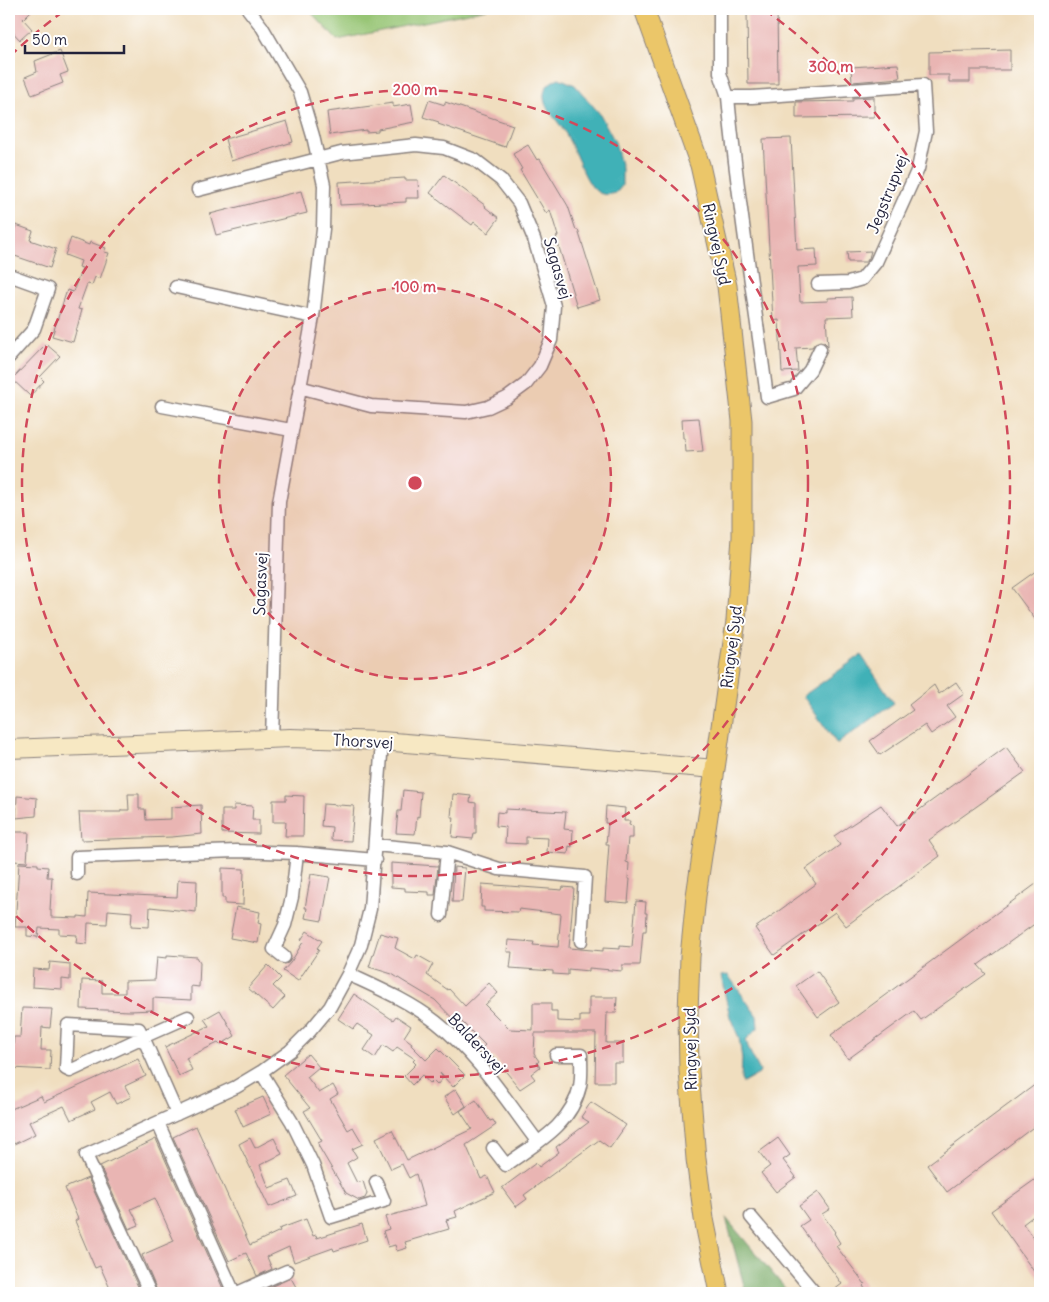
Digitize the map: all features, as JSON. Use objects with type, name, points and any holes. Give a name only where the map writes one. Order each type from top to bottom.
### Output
[{"type":"main road","name":"Ringvej Syd","points":[[644,9],[700,165],[727,286],[742,421],[742,538],[736,621],[696,896],[690,957],[688,1013],[690,1080],[696,1159],[704,1219],[719,1293]]},
{"type":"street","name":"Sagasvej","points":[[248,9],[262,27],[300,92],[324,186],[324,230],[313,316],[279,502],[272,739]]},
{"type":"street","points":[[720,9],[720,73],[728,97],[734,162],[752,278],[767,397],[794,389],[810,370],[820,349]]},
{"type":"street","name":"Jegstrupvej","points":[[728,97],[923,85],[926,131],[918,169],[876,262],[862,279],[848,283],[818,284]]},
{"type":"street","name":"Sagasvej","points":[[198,190],[341,153],[416,145],[444,148],[475,160],[501,180],[519,203],[534,240],[554,306],[551,340],[540,366],[526,384],[507,398],[488,407],[466,412],[371,406],[299,387]]},
{"type":"street","points":[[9,275],[48,289],[34,329],[9,357]]},
{"type":"street","points":[[176,287],[313,316]]},
{"type":"street","points":[[162,406],[291,430]]},
{"type":"street","name":"Thorsvej","points":[[9,749],[272,739],[382,741],[715,769]]},
{"type":"street","points":[[150,1293],[86,1155],[236,1087],[261,1072],[290,1051],[310,1032],[330,1006],[348,974],[361,945],[370,909],[382,741]]},
{"type":"street","points":[[375,845],[448,852],[499,869],[585,877],[581,940]]},
{"type":"street","points":[[77,874],[77,857],[236,851],[297,853],[374,860]]},
{"type":"street","points":[[441,915],[448,852]]},
{"type":"street","points":[[284,957],[274,950],[292,897],[297,853]]},
{"type":"street","name":"Baldersvej","points":[[348,974],[403,1000],[435,1021],[459,1042],[484,1071],[537,1141]]},
{"type":"street","points":[[177,1114],[143,1037],[139,1029],[68,1025],[66,1069],[70,1072],[143,1037],[188,1017]]},
{"type":"street","points":[[493,1148],[506,1165],[555,1129],[566,1118],[580,1085],[582,1055],[556,1055]]},
{"type":"street","points":[[261,1072],[301,1139],[313,1165],[331,1217],[384,1201],[376,1182]]},
{"type":"street","points":[[158,1123],[235,1293],[287,1271]]},
{"type":"street","points":[[751,1217],[815,1293]]},
{"type":"green space","points":[[308,9],[487,9],[337,40]]},
{"type":"green space","points":[[726,1218],[789,1293],[746,1293]]},
{"type":"water","points":[[559,78],[575,85],[600,114],[615,142],[622,168],[622,186],[616,193],[608,195],[595,190],[582,170],[560,124],[546,106],[544,94],[546,88],[550,83]]},
{"type":"water","points":[[861,655],[894,703],[837,744],[803,696]]},
{"type":"water","points":[[728,975],[757,1016],[758,1028],[746,1040],[760,1071],[759,1074],[743,1083],[741,1080],[742,1059],[739,1038],[730,1017],[721,976]]},
{"type":"building","points":[[9,9],[33,9],[23,19],[32,29],[20,40],[9,28]]},
{"type":"building","points":[[756,9],[777,9],[778,84],[748,84],[747,11],[756,11]]},
{"type":"building","points":[[1010,50],[1010,70],[970,70],[970,82],[949,82],[949,75],[929,75],[929,52]]},
{"type":"building","points":[[60,51],[68,72],[60,75],[63,83],[32,95],[25,77],[37,72],[35,61]]},
{"type":"building","points":[[898,64],[900,78],[852,82],[851,67]]},
{"type":"building","points":[[874,97],[874,117],[796,118],[796,102],[853,101],[853,98]]},
{"type":"building","points":[[429,100],[445,105],[445,102],[513,125],[505,147],[423,117]]},
{"type":"building","points":[[393,103],[393,107],[411,104],[414,122],[378,129],[378,131],[366,132],[366,130],[330,135],[327,112]]},
{"type":"building","points":[[287,121],[293,142],[231,161],[225,139]]},
{"type":"building","points":[[791,138],[797,250],[816,249],[817,266],[798,267],[800,302],[828,301],[828,298],[852,297],[853,316],[826,317],[828,346],[820,341],[812,347],[796,348],[798,371],[782,372],[779,320],[773,321],[763,139]]},
{"type":"building","points":[[528,145],[537,160],[540,159],[568,206],[576,230],[578,230],[600,300],[577,307],[550,210],[546,213],[520,170],[522,169],[513,154]]},
{"type":"building","points":[[444,175],[499,218],[488,233],[474,222],[472,225],[430,193]]},
{"type":"building","points":[[405,178],[405,180],[418,180],[419,198],[406,198],[406,202],[340,205],[339,182]]},
{"type":"building","points":[[301,191],[307,213],[216,235],[210,214]]},
{"type":"building","points":[[16,225],[33,231],[30,240],[56,249],[50,268],[9,254],[9,232],[13,234]]},
{"type":"building","points":[[71,238],[89,245],[90,242],[106,248],[104,252],[109,253],[100,279],[95,277],[92,285],[87,284],[78,309],[82,310],[73,342],[52,336],[67,290],[73,292],[82,268],[79,267],[81,261],[65,255]]},
{"type":"building","points":[[871,251],[866,262],[848,262],[847,252]]},
{"type":"building","points":[[46,344],[60,356],[40,377],[44,381],[30,396],[12,379]]},
{"type":"building","points":[[699,418],[703,451],[686,452],[682,419]]},
{"type":"building","points":[[1040,568],[1040,626],[1012,588]]},
{"type":"building","points":[[956,682],[964,694],[947,706],[955,717],[931,734],[925,725],[880,755],[870,741],[913,710],[909,705],[934,685],[939,694]]},
{"type":"building","points":[[1006,747],[1025,772],[929,840],[940,856],[846,926],[835,912],[774,955],[755,928],[816,884],[806,869],[840,845],[834,836],[881,805],[897,826]]},
{"type":"building","points":[[403,790],[421,792],[419,817],[417,816],[415,834],[396,833],[398,811],[401,811]]},
{"type":"building","points":[[128,794],[139,794],[139,809],[145,809],[146,820],[171,819],[171,807],[201,805],[202,834],[172,837],[81,840],[79,812],[121,812],[121,810],[129,810]]},
{"type":"building","points":[[453,794],[471,796],[470,802],[476,803],[476,833],[474,833],[473,839],[452,837],[454,817],[451,817]]},
{"type":"building","points":[[286,795],[304,796],[303,836],[285,836],[286,822],[273,822],[273,800],[286,800]]},
{"type":"building","points":[[17,796],[37,798],[36,816],[16,818]]},
{"type":"building","points":[[323,804],[354,806],[351,841],[331,840],[332,827],[321,826]]},
{"type":"building","points":[[234,805],[253,806],[252,820],[259,820],[259,834],[222,833],[222,810],[234,810]]},
{"type":"building","points":[[606,806],[625,808],[624,821],[630,821],[629,825],[633,826],[633,838],[628,838],[626,862],[629,863],[628,879],[630,879],[628,903],[605,901],[609,844],[606,844],[608,823],[605,823]]},
{"type":"building","points":[[505,809],[566,812],[564,829],[573,830],[572,847],[569,846],[568,854],[547,852],[548,838],[526,837],[526,844],[505,843],[506,827],[496,826],[497,812],[505,813]]},
{"type":"building","points":[[15,832],[29,832],[27,862],[13,861]]},
{"type":"building","points":[[19,863],[38,864],[38,866],[48,867],[47,877],[52,877],[51,917],[87,917],[88,893],[177,897],[178,880],[197,881],[196,912],[150,907],[149,927],[131,926],[132,912],[108,910],[107,924],[88,923],[87,944],[76,943],[77,935],[59,934],[59,929],[39,928],[38,937],[27,936],[27,927],[15,927]]},
{"type":"building","points":[[391,863],[438,866],[435,895],[429,895],[429,892],[405,891],[405,888],[391,887]]},
{"type":"building","points":[[454,867],[465,868],[462,902],[452,902]]},
{"type":"building","points":[[222,868],[244,869],[243,905],[225,904],[225,898],[222,898]]},
{"type":"building","points":[[311,874],[330,877],[322,921],[305,918]]},
{"type":"building","points":[[1040,881],[1040,920],[978,965],[986,974],[921,1020],[914,1011],[848,1059],[831,1035]]},
{"type":"building","points":[[482,884],[562,890],[563,887],[574,888],[569,948],[603,951],[603,948],[620,949],[620,946],[632,947],[636,901],[646,902],[646,931],[643,931],[640,965],[622,965],[622,971],[589,968],[589,971],[568,969],[568,975],[553,974],[553,971],[510,968],[512,952],[507,952],[508,940],[534,942],[533,945],[558,947],[561,914],[519,909],[518,912],[484,911],[484,907],[481,907]]},
{"type":"building","points":[[236,907],[260,912],[258,923],[261,924],[258,943],[230,938]]},
{"type":"building","points":[[307,931],[322,941],[317,948],[319,950],[298,981],[283,971],[303,942],[301,940]]},
{"type":"building","points":[[380,933],[398,938],[395,948],[415,959],[417,955],[433,964],[427,975],[449,989],[465,1006],[489,983],[498,993],[485,1005],[509,1029],[533,1030],[533,1003],[551,1003],[551,1011],[557,1011],[557,1021],[580,1022],[580,1016],[589,1016],[589,997],[617,997],[616,1013],[607,1013],[606,1043],[623,1043],[623,1063],[614,1063],[614,1082],[595,1082],[596,1033],[535,1033],[534,1054],[539,1061],[537,1063],[540,1067],[531,1074],[535,1079],[520,1089],[494,1057],[492,1058],[482,1048],[485,1045],[460,1020],[457,1023],[435,1000],[392,974],[369,967]]},
{"type":"building","points":[[167,955],[197,957],[200,962],[199,987],[191,986],[191,1000],[153,998],[153,1010],[81,1009],[82,980],[102,981],[102,993],[125,993],[125,981],[155,980],[157,957],[167,958]]},
{"type":"building","points":[[50,962],[70,964],[70,980],[62,979],[62,989],[32,987],[33,969],[49,970]]},
{"type":"building","points":[[268,965],[281,978],[273,986],[285,997],[273,1010],[248,988]]},
{"type":"building","points":[[817,971],[839,1002],[818,1017],[796,986]]},
{"type":"building","points":[[354,994],[393,1020],[396,1016],[411,1026],[404,1037],[412,1043],[411,1045],[426,1060],[438,1048],[465,1075],[453,1087],[440,1073],[443,1078],[437,1085],[433,1081],[430,1084],[422,1075],[412,1085],[404,1076],[416,1064],[413,1061],[415,1059],[397,1047],[393,1052],[383,1045],[375,1058],[364,1050],[374,1035],[357,1024],[353,1029],[338,1019]]},
{"type":"building","points":[[22,1008],[52,1009],[50,1028],[42,1027],[41,1050],[51,1050],[50,1070],[11,1068],[14,1037],[20,1037]]},
{"type":"building","points":[[220,1010],[235,1036],[220,1045],[218,1043],[186,1058],[192,1070],[179,1076],[165,1047],[209,1026],[204,1019]]},
{"type":"building","points":[[308,1054],[319,1067],[307,1077],[319,1093],[333,1085],[338,1094],[330,1099],[348,1130],[353,1127],[363,1144],[352,1149],[357,1157],[347,1163],[357,1183],[363,1181],[367,1194],[365,1198],[359,1200],[346,1193],[319,1147],[318,1143],[322,1141],[304,1111],[310,1108],[283,1075]]},
{"type":"building","points":[[138,1059],[146,1076],[125,1086],[131,1097],[116,1104],[110,1092],[91,1102],[95,1109],[71,1120],[64,1106],[29,1122],[35,1134],[14,1144],[9,1132],[9,1110],[41,1096],[44,1102]]},
{"type":"building","points":[[1040,1081],[1040,1122],[947,1192],[927,1165]]},
{"type":"building","points":[[456,1089],[466,1106],[455,1114],[444,1097]]},
{"type":"building","points":[[263,1097],[271,1114],[243,1127],[235,1109]]},
{"type":"building","points":[[476,1100],[490,1121],[493,1120],[496,1125],[466,1145],[481,1179],[487,1176],[495,1192],[455,1211],[457,1217],[446,1220],[449,1229],[405,1242],[407,1248],[397,1251],[395,1245],[388,1247],[383,1231],[389,1229],[385,1217],[425,1206],[416,1174],[409,1178],[402,1164],[391,1169],[376,1138],[392,1130],[407,1160],[472,1129],[460,1111]]},
{"type":"building","points":[[591,1102],[626,1125],[610,1148],[599,1140],[524,1195],[527,1199],[516,1207],[502,1188],[536,1163],[539,1167],[559,1152],[556,1147],[589,1122],[581,1117]]},
{"type":"building","points":[[196,1126],[250,1245],[280,1231],[279,1229],[306,1219],[313,1236],[316,1235],[317,1238],[362,1224],[367,1240],[334,1251],[333,1248],[294,1262],[289,1247],[267,1257],[272,1269],[257,1276],[246,1253],[229,1261],[173,1137]]},
{"type":"building","points":[[250,1138],[255,1148],[274,1138],[282,1154],[260,1165],[269,1188],[290,1180],[297,1196],[269,1207],[239,1144]]},
{"type":"building","points":[[778,1138],[790,1155],[783,1160],[796,1177],[776,1192],[761,1173],[770,1166],[759,1152]]},
{"type":"building","points":[[156,1139],[225,1293],[158,1293],[142,1255],[174,1241],[155,1198],[131,1209],[139,1225],[129,1229],[100,1166]]},
{"type":"building","points":[[1040,1176],[1040,1211],[1023,1224],[1040,1247],[1040,1280],[991,1211]]},
{"type":"building","points":[[88,1178],[141,1293],[112,1293],[100,1266],[95,1268],[75,1221],[78,1219],[65,1188]]},
{"type":"building","points":[[818,1192],[830,1209],[822,1214],[835,1232],[840,1243],[836,1246],[865,1284],[863,1286],[868,1293],[830,1293],[842,1284],[800,1226],[809,1220],[799,1206]]},
{"type":"building","points":[[291,1278],[296,1287],[283,1293],[265,1293],[263,1290]]}]
